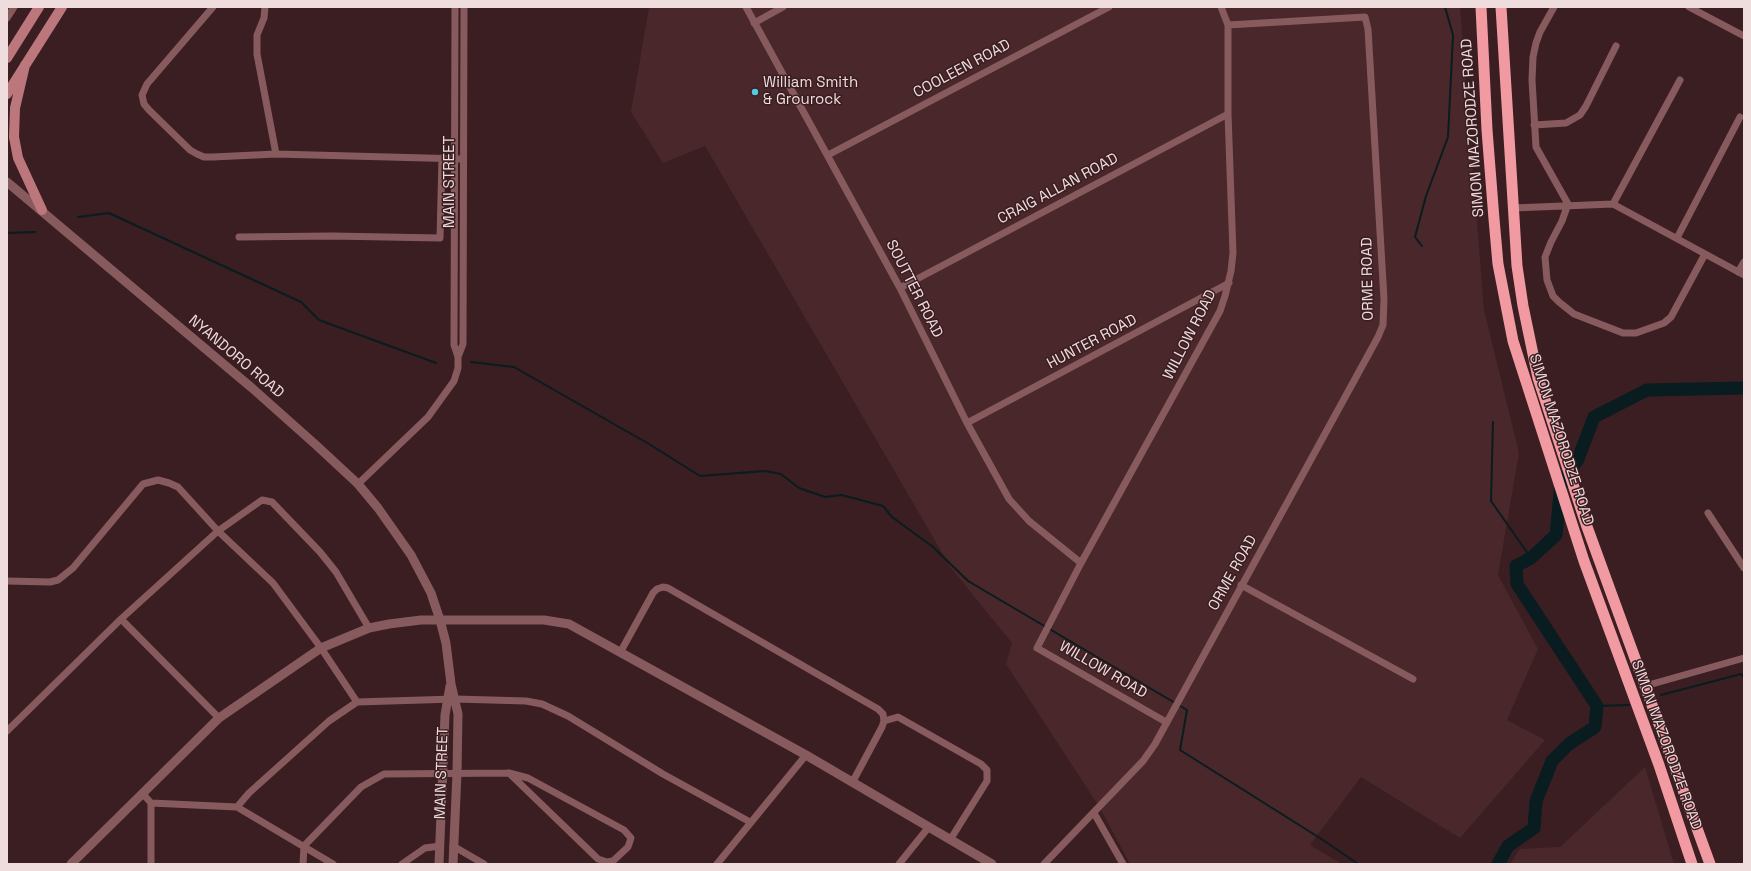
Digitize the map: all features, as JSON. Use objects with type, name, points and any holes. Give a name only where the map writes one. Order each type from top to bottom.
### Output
[{"type":"highway","name":"SIMON MAZORODZE ROAD","points":[[1481,7],[1487,130],[1498,264],[1513,342],[1551,463],[1659,765],[1692,864]]},
{"type":"highway","name":"SIMON MAZORODZE ROAD","points":[[1501,7],[1517,266],[1524,313],[1538,378],[1586,524],[1710,864]]},
{"type":"main road","points":[[7,58],[38,7]]},
{"type":"main road","points":[[7,94],[62,7]]},
{"type":"main road","points":[[26,65],[15,108],[14,137],[18,158],[42,210]]},
{"type":"street","points":[[7,18],[14,7]]},
{"type":"street","points":[[213,7],[147,84],[142,95],[144,104],[190,150],[204,157],[276,154],[463,159]]},
{"type":"street","points":[[265,7],[264,18],[257,35],[257,54],[276,154]]},
{"type":"street","name":"MAIN STREET","points":[[358,484],[428,417],[454,381],[458,368],[458,357],[454,345],[453,158],[455,7]]},
{"type":"street","name":"MAIN STREET","points":[[458,357],[463,344],[464,7]]},
{"type":"street","name":"SOUTTER ROAD","points":[[746,7],[900,288],[967,423],[1009,499],[1018,510],[1043,533],[1081,563]]},
{"type":"street","points":[[754,22],[783,7]]},
{"type":"street","name":"COOLEEN ROAD","points":[[828,155],[1109,7]]},
{"type":"street","name":"WILLOW ROAD","points":[[1166,722],[1037,648],[1053,621],[1081,563],[1220,310],[1229,282],[1233,253],[1228,114],[1228,25],[1221,7]]},
{"type":"street","points":[[1554,7],[1540,32],[1533,57],[1532,80],[1534,125],[1536,147],[1568,204]]},
{"type":"street","points":[[1689,7],[1702,10],[1744,36]]},
{"type":"street","name":"ORME ROAD","points":[[1166,722],[1378,337],[1383,325],[1384,314],[1368,28],[1365,18],[1228,25]]},
{"type":"street","points":[[1534,125],[1566,123],[1580,115],[1616,46]]},
{"type":"street","points":[[1613,204],[1680,80]]},
{"type":"street","name":"CRAIG ALLAN ROAD","points":[[900,288],[1228,114]]},
{"type":"street","points":[[1677,238],[1740,117]]},
{"type":"street","points":[[239,237],[332,236],[440,238],[442,158]]},
{"type":"street","name":"NYANDORO ROAD","points":[[7,182],[252,388],[358,484],[397,534],[424,576]]},
{"type":"street","points":[[1513,208],[1568,204],[1613,204],[1741,274],[1744,262]]},
{"type":"street","points":[[1568,204],[1545,257],[1545,268],[1550,289],[1558,302],[1570,311],[1623,333],[1636,333],[1664,323],[1671,317],[1705,254]]},
{"type":"street","name":"HUNTER ROAD","points":[[967,423],[1229,282]]},
{"type":"street","points":[[7,581],[50,582],[65,576],[143,484],[149,481],[158,480],[178,487],[218,531],[273,583],[321,648],[357,702]]},
{"type":"street","points":[[7,731],[120,619],[218,531],[256,502],[262,500],[272,502],[320,552],[336,572],[369,628]]},
{"type":"street","points":[[1708,513],[1744,568]]},
{"type":"street","name":"MAIN STREET","points":[[424,576],[440,620],[446,644],[452,699],[458,714],[453,864]]},
{"type":"street","points":[[1241,584],[1413,679]]},
{"type":"street","points":[[621,651],[653,593],[657,588],[668,588],[873,705],[883,714],[884,721],[852,783]]},
{"type":"street","points":[[120,619],[219,718]]},
{"type":"street","points":[[71,864],[219,718],[321,648],[369,628],[407,621],[440,620],[557,621],[569,624],[621,651],[806,755],[990,863]]},
{"type":"street","points":[[1645,686],[1744,658]]},
{"type":"street","points":[[237,806],[329,721],[357,702],[452,699],[526,701],[542,704],[568,716],[663,774],[750,822]]},
{"type":"street","name":"MAIN STREET","points":[[439,864],[445,714],[452,699]]},
{"type":"street","points":[[884,721],[898,717],[981,764],[987,770],[987,781],[950,840]]},
{"type":"street","points":[[1044,864],[1143,761],[1155,744],[1166,722]]},
{"type":"street","points":[[717,864],[806,755]]},
{"type":"street","points":[[303,864],[304,846],[361,787],[384,774],[509,773],[528,778],[624,830],[631,838],[628,847],[613,861],[607,862],[598,859],[509,773]]},
{"type":"street","points":[[143,794],[150,803],[151,864]]},
{"type":"street","points":[[150,803],[237,806],[333,864]]},
{"type":"street","points":[[1094,813],[1123,864]]},
{"type":"street","points":[[899,864],[928,828]]},
{"type":"street","points":[[402,864],[425,848],[440,846]]},
{"type":"street","points":[[453,846],[484,864]]},
{"type":"shaded area","points":[[649,7],[1460,7],[1484,310],[1519,453],[1498,575],[1538,649],[1507,720],[1545,740],[1460,838],[1361,777],[1310,845],[1342,864],[1130,864],[1100,808],[1006,664],[1012,643],[951,568],[705,146],[663,163],[631,112]]},
{"type":"shaded area","points":[[1645,767],[1674,864],[1510,864],[1520,849],[1560,847]]},
{"type":"waterway","points":[[1422,246],[1415,237],[1426,196],[1448,137],[1453,35],[1445,7]]},
{"type":"waterway","points":[[78,217],[109,213],[301,302],[319,320],[436,363]]},
{"type":"waterway","points":[[7,233],[35,232]]},
{"type":"waterway","points":[[471,362],[514,367],[649,444],[700,476],[765,471],[781,474],[799,488],[825,497],[842,495],[883,506],[892,517],[933,547],[968,581],[1187,710],[1180,750],[1323,840],[1358,864]]},
{"type":"waterway","points":[[1498,864],[1508,846],[1534,828],[1536,801],[1552,761],[1569,744],[1595,727],[1597,706],[1517,584],[1516,566],[1531,558],[1556,535],[1561,484],[1578,459],[1594,417],[1647,390],[1744,388]]},
{"type":"waterway","points":[[1493,422],[1491,501],[1531,558]]},
{"type":"waterway","points":[[1661,695],[1741,674],[1744,677]]},
{"type":"waterway","points":[[1597,706],[1629,705]]},
{"type":"place","name":"William Smith & Grourock","points":[[755,92]]}]
